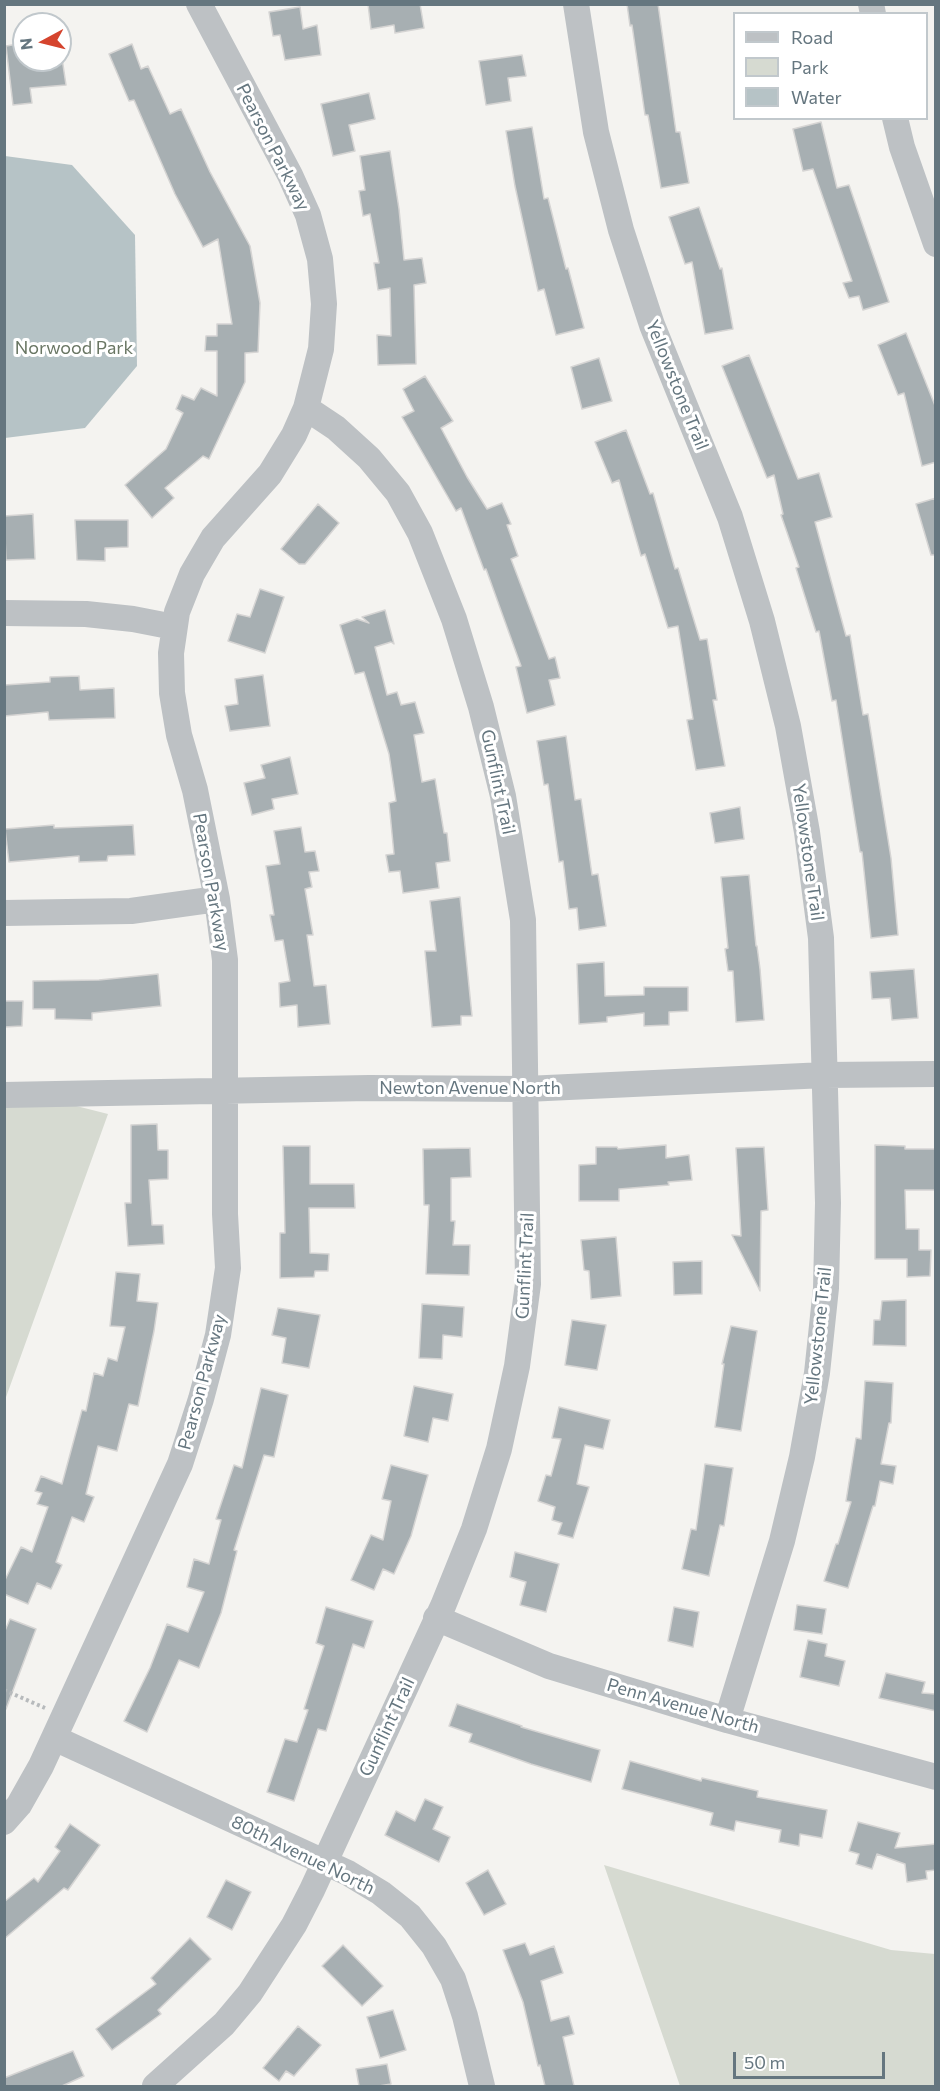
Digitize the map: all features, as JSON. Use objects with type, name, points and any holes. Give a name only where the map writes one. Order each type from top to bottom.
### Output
[{"type":"street","name":"Pearson Parkway","points":[[4,1822],[19,1805],[59,1727],[180,1464],[215,1346],[228,1268],[225,1214],[225,960],[218,899],[195,790],[179,735],[172,693],[171,653],[177,612],[192,574],[213,538],[270,474],[294,435],[306,408],[321,349],[324,304],[320,259],[308,215],[290,175],[199,4]]},
{"type":"street","name":"Yellowstone Trail","points":[[576,4],[596,132],[621,230],[652,325],[730,517],[762,621],[788,726],[807,832],[820,938],[828,1203],[826,1288],[817,1373],[802,1458],[782,1541],[728,1720]]},
{"type":"street","points":[[895,120],[902,147],[936,244]]},
{"type":"street","name":"Gunflint Trail","points":[[155,2086],[224,2024],[250,1993],[294,1925],[325,1863],[474,1529],[499,1449],[517,1366],[528,1284],[523,920],[503,796],[481,707],[457,630],[420,533],[398,493],[369,458],[336,428],[306,408]]},
{"type":"street","points":[[4,613],[86,614],[174,627]]},
{"type":"street","points":[[4,913],[131,911],[218,899]]},
{"type":"street","name":"Newton Avenue North","points":[[4,1095],[226,1090],[526,1089],[825,1075],[936,1074]]},
{"type":"street","name":"Penn Avenue North","points":[[436,1618],[549,1666],[728,1720],[936,1777]]},
{"type":"street","name":"80th Avenue North","points":[[59,1727],[348,1873],[381,1893],[410,1916],[434,1947],[453,1979],[465,2016],[482,2086]]},
{"type":"path","points":[[4,1690],[59,1727]]},
{"type":"green space","points":[[5,1088],[108,1114],[5,1400]]},
{"type":"green space","points":[[604,1865],[891,1950],[935,1954],[935,2086],[680,2086]]},
{"type":"water","name":"Norwood Park","points":[[5,156],[72,165],[135,235],[137,366],[85,428],[5,438]]},
{"type":"building","points":[[368,4],[420,4],[424,28],[395,33],[394,25],[371,29]]},
{"type":"building","points":[[627,4],[658,4],[676,132],[680,132],[689,183],[661,188],[648,115],[645,115]]},
{"type":"building","points":[[300,7],[303,29],[317,25],[321,55],[285,60],[280,35],[273,36],[269,12]]},
{"type":"building","points":[[132,44],[141,69],[148,66],[170,114],[181,109],[210,172],[250,246],[260,303],[258,352],[245,353],[245,382],[209,459],[203,456],[165,488],[174,498],[152,518],[125,485],[166,449],[183,413],[176,409],[182,395],[194,400],[201,388],[217,396],[217,351],[205,351],[206,336],[217,336],[217,324],[232,324],[218,239],[203,247],[175,194],[134,100],[129,101],[109,54]]},
{"type":"building","points":[[12,45],[12,72],[64,72],[66,85],[30,88],[32,103],[13,105],[6,46]]},
{"type":"building","points":[[522,55],[526,76],[508,78],[511,101],[486,105],[479,61]]},
{"type":"building","points":[[369,93],[375,119],[349,125],[355,151],[333,156],[321,104]]},
{"type":"building","points":[[821,122],[837,188],[849,185],[889,302],[863,310],[859,296],[849,298],[843,283],[852,281],[813,169],[803,171],[793,129]]},
{"type":"building","points":[[532,127],[544,199],[548,198],[584,328],[556,335],[544,289],[538,291],[515,186],[506,131]]},
{"type":"building","points":[[390,151],[404,260],[422,258],[426,283],[414,285],[416,364],[378,365],[377,335],[391,336],[390,288],[378,290],[374,263],[379,263],[370,214],[363,216],[359,191],[365,190],[360,156]]},
{"type":"building","points":[[699,207],[720,269],[722,268],[733,329],[705,334],[692,262],[685,264],[669,217]]},
{"type":"building","points":[[906,333],[936,408],[936,462],[922,466],[904,393],[898,395],[878,345]]},
{"type":"building","points":[[749,355],[798,479],[819,473],[832,517],[815,522],[846,636],[850,635],[863,715],[868,714],[891,858],[898,935],[871,938],[862,852],[860,852],[836,700],[832,701],[819,631],[816,632],[796,568],[799,567],[781,515],[783,514],[774,475],[767,478],[722,366]]},
{"type":"building","points":[[599,358],[612,401],[582,409],[571,367]]},
{"type":"building","points":[[425,376],[453,421],[441,428],[467,477],[487,509],[502,503],[511,524],[507,525],[518,556],[511,559],[549,659],[555,657],[560,678],[549,680],[555,705],[527,713],[516,667],[521,666],[461,508],[456,511],[402,417],[414,411],[403,389]]},
{"type":"building","points":[[626,430],[650,494],[653,493],[675,569],[678,568],[700,640],[707,639],[717,700],[713,700],[725,766],[696,770],[687,720],[693,719],[678,626],[668,628],[645,554],[641,556],[619,480],[612,483],[595,442]]},
{"type":"building","points":[[936,498],[936,555],[931,555],[916,504]]},
{"type":"building","points":[[318,504],[339,523],[305,564],[299,564],[281,549]]},
{"type":"building","points":[[33,514],[35,559],[6,560],[4,516]]},
{"type":"building","points":[[75,520],[128,520],[128,547],[105,548],[105,561],[77,560]]},
{"type":"building","points":[[260,589],[284,597],[265,653],[228,641],[237,614],[250,617]]},
{"type":"building","points":[[385,610],[394,644],[391,642],[375,647],[387,695],[397,692],[401,705],[415,702],[424,733],[414,735],[422,782],[435,779],[444,833],[447,833],[450,861],[436,863],[439,888],[403,893],[400,871],[389,872],[386,855],[394,854],[389,803],[396,801],[389,754],[364,672],[355,674],[340,625],[357,619],[369,623],[362,617]]},
{"type":"building","points":[[263,675],[270,726],[230,731],[225,706],[238,704],[235,679]]},
{"type":"building","points":[[79,676],[80,690],[114,688],[115,718],[49,720],[48,712],[4,716],[4,685],[50,682],[50,677]]},
{"type":"building","points":[[566,736],[575,800],[581,799],[592,875],[598,874],[606,926],[579,930],[577,908],[569,909],[563,861],[559,862],[548,784],[544,785],[537,741]]},
{"type":"building","points":[[290,757],[298,794],[272,799],[274,809],[252,815],[244,783],[265,778],[261,765]]},
{"type":"building","points":[[740,807],[744,839],[715,843],[710,813]]},
{"type":"building","points":[[54,825],[54,828],[133,825],[135,855],[108,856],[107,861],[79,862],[79,856],[9,862],[5,829]]},
{"type":"building","points":[[301,827],[305,852],[315,851],[319,871],[309,872],[312,887],[305,889],[313,935],[307,935],[314,986],[326,985],[330,1024],[298,1027],[297,1005],[280,1007],[279,983],[290,981],[283,940],[275,941],[270,915],[274,915],[266,866],[280,864],[274,831]]},
{"type":"building","points":[[749,875],[764,1020],[736,1022],[733,971],[728,971],[725,949],[728,948],[721,877]]},
{"type":"building","points":[[460,897],[472,1016],[461,1016],[461,1025],[432,1027],[425,951],[436,951],[430,901]]},
{"type":"building","points":[[604,962],[605,996],[644,995],[644,987],[688,987],[688,1011],[669,1012],[669,1025],[644,1026],[644,1013],[607,1017],[607,1022],[579,1024],[577,964]]},
{"type":"building","points":[[914,969],[918,1018],[892,1020],[890,998],[872,999],[870,972]]},
{"type":"building","points":[[158,974],[161,1006],[92,1013],[92,1020],[55,1019],[55,1009],[33,1009],[33,981],[99,980]]},
{"type":"building","points":[[4,1001],[23,1001],[22,1026],[4,1027]]},
{"type":"building","points":[[157,1124],[158,1150],[168,1150],[168,1179],[149,1180],[152,1225],[163,1225],[164,1244],[128,1246],[125,1203],[131,1203],[131,1125]]},
{"type":"building","points":[[666,1145],[666,1158],[689,1155],[692,1180],[668,1182],[669,1185],[619,1189],[619,1201],[579,1201],[579,1165],[596,1164],[596,1147],[617,1147],[618,1149]]},
{"type":"building","points":[[875,1145],[905,1146],[905,1149],[936,1149],[936,1190],[905,1190],[906,1229],[919,1229],[919,1250],[931,1250],[930,1276],[907,1277],[907,1259],[875,1259]]},
{"type":"building","points":[[283,1146],[310,1146],[310,1184],[354,1184],[355,1208],[309,1208],[310,1253],[329,1254],[328,1271],[315,1271],[314,1277],[280,1278],[280,1233],[285,1233]]},
{"type":"building","points":[[764,1147],[768,1210],[761,1211],[760,1291],[732,1235],[741,1236],[736,1148]]},
{"type":"building","points":[[470,1148],[471,1177],[451,1178],[451,1221],[455,1221],[453,1245],[470,1245],[469,1275],[426,1274],[429,1205],[424,1205],[423,1149]]},
{"type":"building","points":[[616,1237],[621,1296],[591,1299],[589,1271],[584,1270],[581,1240]]},
{"type":"building","points":[[702,1261],[702,1294],[674,1295],[673,1262]]},
{"type":"building","points":[[116,1272],[140,1274],[137,1301],[158,1303],[138,1406],[129,1404],[117,1451],[98,1446],[86,1494],[94,1497],[84,1522],[72,1517],[56,1562],[62,1565],[51,1589],[37,1583],[28,1604],[4,1594],[4,1582],[21,1547],[32,1552],[48,1507],[37,1504],[42,1493],[35,1491],[41,1476],[62,1484],[82,1410],[86,1411],[94,1373],[103,1376],[108,1358],[117,1361],[125,1327],[110,1326]]},
{"type":"building","points":[[906,1300],[906,1346],[873,1345],[874,1320],[880,1320],[882,1301]]},
{"type":"building","points":[[422,1304],[464,1307],[462,1337],[443,1335],[442,1359],[419,1358]]},
{"type":"building","points":[[278,1308],[320,1315],[309,1368],[282,1363],[286,1338],[272,1335]]},
{"type":"building","points":[[572,1320],[606,1325],[597,1370],[565,1365]]},
{"type":"building","points":[[731,1326],[757,1331],[741,1431],[715,1427],[724,1364],[722,1364]]},
{"type":"building","points":[[865,1381],[893,1383],[891,1423],[889,1423],[881,1464],[896,1466],[893,1484],[880,1481],[875,1506],[873,1506],[848,1588],[824,1581],[851,1502],[846,1501],[856,1438],[861,1439]]},
{"type":"building","points":[[414,1386],[453,1394],[448,1421],[433,1418],[428,1442],[404,1436]]},
{"type":"building","points":[[261,1388],[288,1395],[274,1457],[264,1455],[234,1550],[237,1551],[221,1613],[199,1668],[179,1660],[147,1732],[124,1721],[150,1668],[167,1624],[188,1632],[204,1592],[187,1587],[194,1559],[209,1564],[221,1520],[216,1519],[234,1465],[242,1468]]},
{"type":"building","points":[[559,1407],[610,1420],[603,1449],[585,1445],[577,1484],[589,1487],[573,1538],[558,1534],[562,1523],[552,1520],[555,1507],[538,1501],[546,1475],[551,1476],[561,1439],[552,1438]]},
{"type":"building","points":[[705,1464],[733,1468],[724,1526],[720,1525],[709,1576],[682,1569],[691,1529],[696,1530]]},
{"type":"building","points":[[391,1465],[428,1475],[411,1536],[394,1574],[383,1569],[374,1590],[351,1580],[371,1535],[383,1540],[391,1501],[382,1499]]},
{"type":"building","points":[[515,1552],[559,1564],[546,1612],[520,1605],[526,1582],[510,1577]]},
{"type":"building","points":[[797,1605],[826,1609],[822,1634],[794,1630]]},
{"type":"building","points":[[326,1607],[373,1621],[364,1648],[353,1644],[326,1731],[318,1729],[294,1801],[267,1792],[285,1739],[297,1742],[308,1710],[304,1709],[324,1646],[316,1643]]},
{"type":"building","points":[[674,1607],[699,1612],[693,1647],[668,1641]]},
{"type":"building","points":[[10,1619],[36,1629],[6,1709],[4,1708],[4,1633]]},
{"type":"building","points":[[808,1640],[827,1644],[825,1656],[845,1661],[839,1686],[800,1677]]},
{"type":"building","points":[[886,1673],[925,1682],[922,1693],[936,1694],[936,1711],[879,1698]]},
{"type":"building","points":[[457,1704],[521,1727],[600,1750],[591,1782],[469,1742],[472,1734],[449,1726]]},
{"type":"building","points":[[630,1761],[701,1781],[702,1778],[758,1791],[757,1797],[827,1810],[822,1838],[800,1834],[799,1846],[779,1842],[781,1830],[736,1821],[734,1831],[710,1825],[713,1813],[622,1789]]},
{"type":"building","points":[[425,1799],[443,1807],[433,1829],[450,1837],[439,1862],[385,1835],[396,1811],[415,1821]]},
{"type":"building","points":[[858,1822],[900,1833],[895,1848],[936,1844],[936,1870],[926,1871],[927,1879],[907,1882],[905,1864],[877,1854],[872,1869],[856,1864],[859,1854],[849,1851]]},
{"type":"building","points":[[70,1824],[100,1845],[68,1890],[64,1888],[4,1939],[4,1902],[34,1878],[38,1882],[60,1851],[55,1847]]},
{"type":"building","points":[[488,1870],[506,1904],[484,1915],[466,1883]]},
{"type":"building","points":[[226,1880],[251,1892],[232,1930],[207,1917]]},
{"type":"building","points":[[190,1938],[211,1959],[158,2010],[161,2014],[112,2050],[96,2029],[156,1984],[151,1978]]},
{"type":"building","points":[[525,1943],[530,1955],[554,1946],[563,1973],[541,1981],[551,2021],[569,2016],[574,2034],[563,2037],[574,2086],[545,2086],[540,2065],[538,2066],[523,2002],[503,1950]]},
{"type":"building","points":[[343,1945],[383,1986],[362,2006],[322,1966]]},
{"type":"building","points":[[393,2010],[406,2050],[380,2058],[367,2017]]},
{"type":"building","points":[[298,2026],[321,2045],[294,2076],[286,2071],[279,2081],[263,2068]]},
{"type":"building","points":[[73,2051],[84,2076],[62,2086],[4,2086],[4,2078]]},
{"type":"building","points":[[387,2064],[391,2084],[359,2086],[356,2069]]}]
